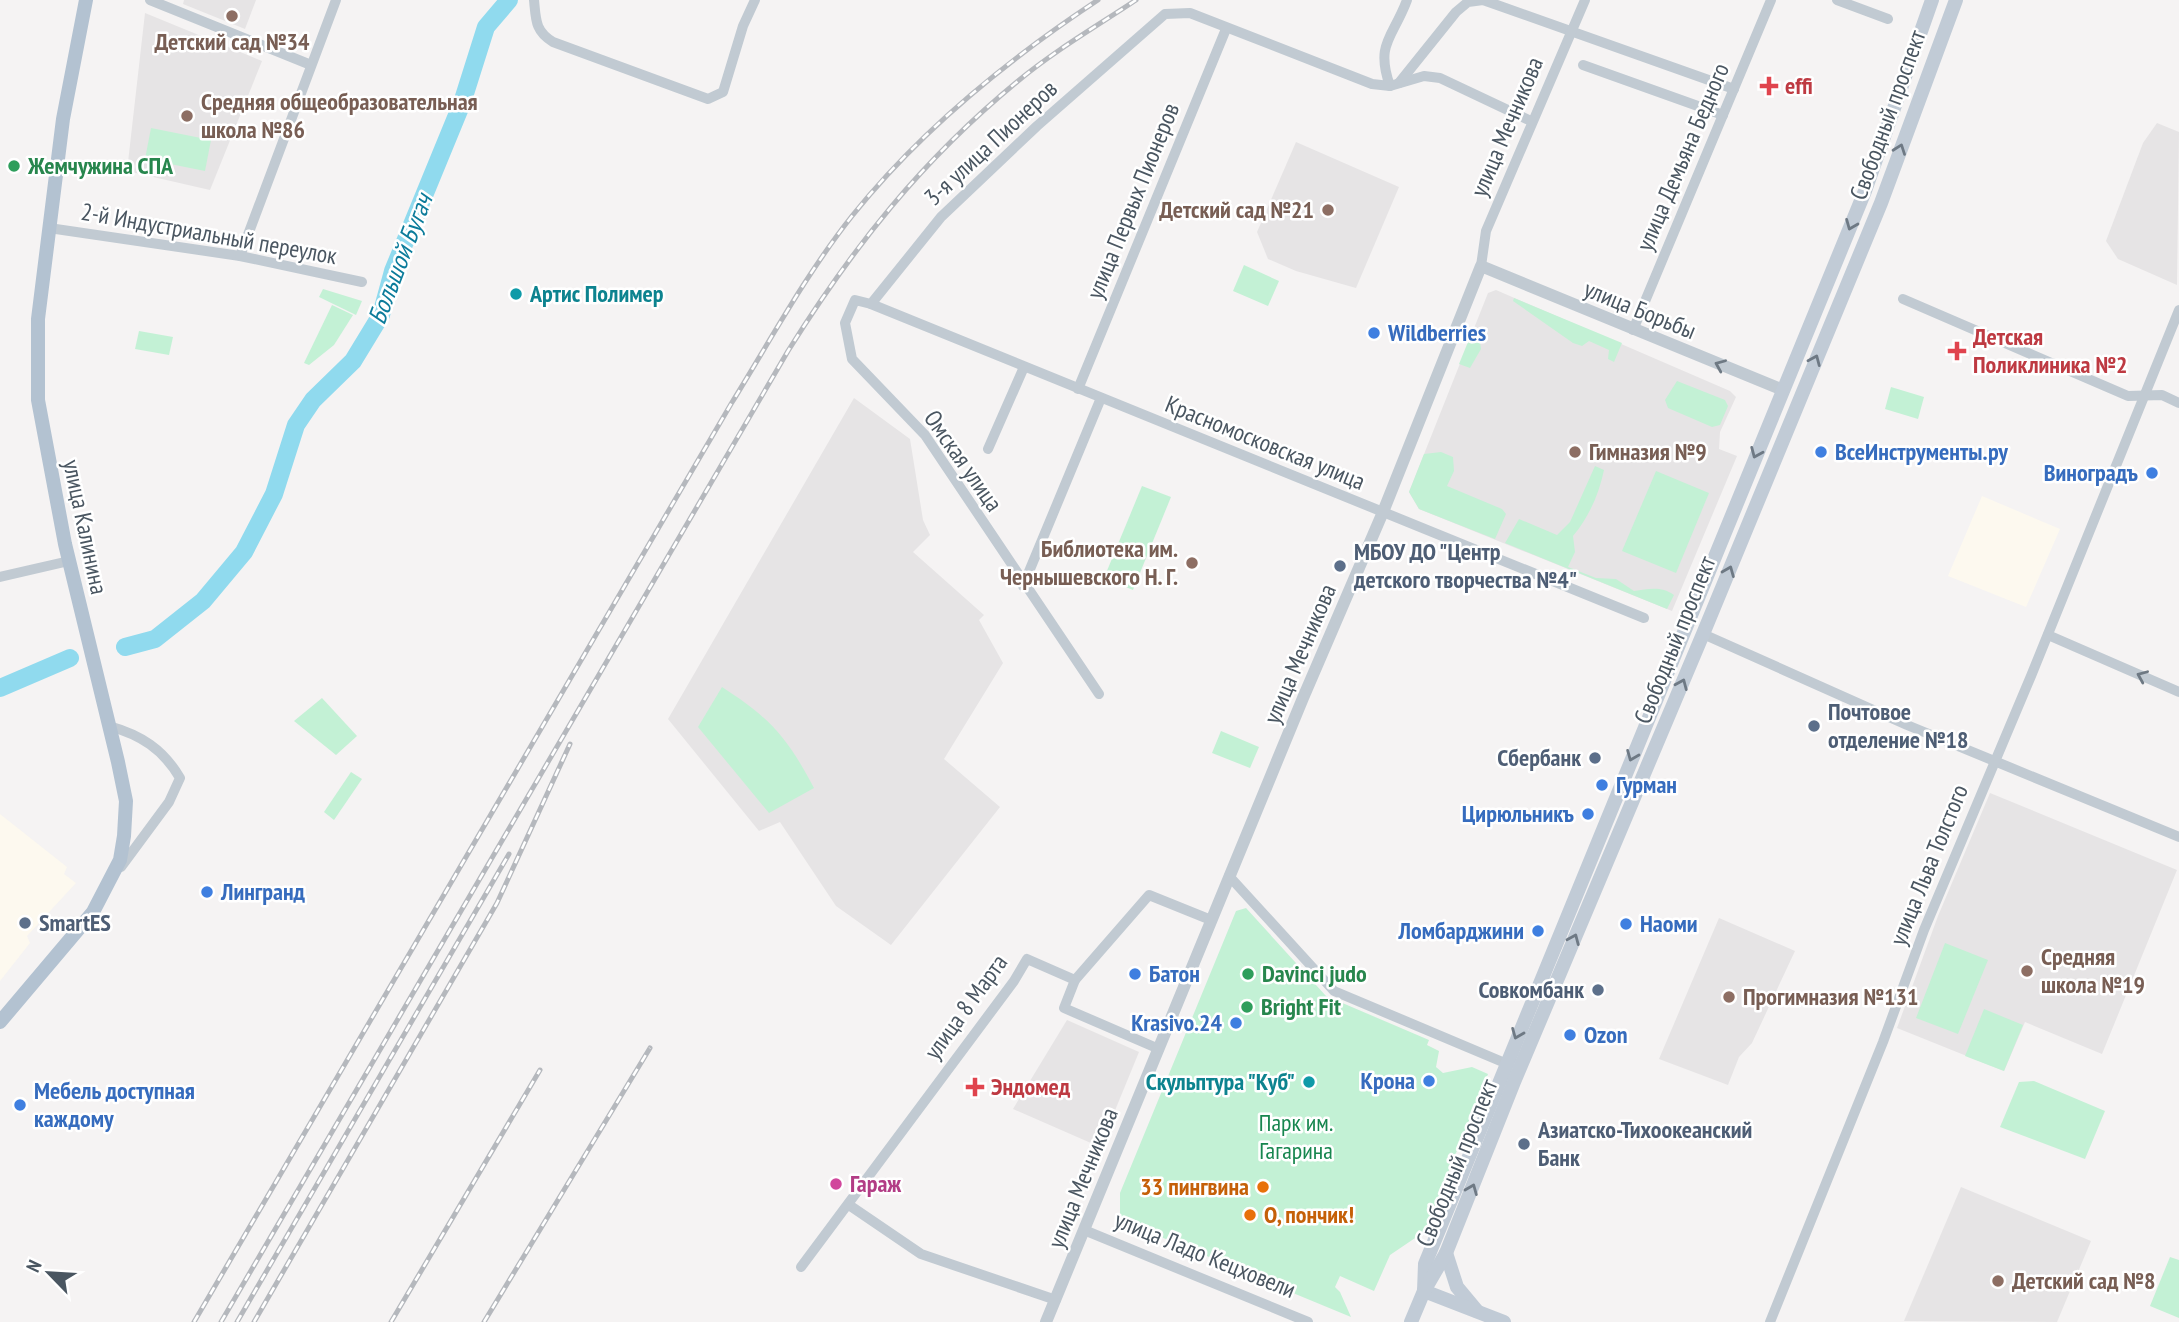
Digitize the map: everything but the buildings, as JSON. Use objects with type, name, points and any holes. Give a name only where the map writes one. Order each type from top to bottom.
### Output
[{"type":"main road","name":"улица Калинина","points":[[0,1022],[93,912],[120,860],[124,836],[126,801],[69,561],[47,460],[38,400],[38,319],[63,119],[86,0]]},
{"type":"main road","name":"Свободный проспект","points":[[1424,1291],[1423,1270],[1505,1063],[1865,191],[1932,0]]},
{"type":"main road","name":"Свободный проспект","points":[[1411,1322],[1424,1291],[1446,1253],[1881,203],[1956,0]]},
{"type":"main road","points":[[1686,625],[1703,634]]},
{"type":"main road","points":[[1505,1063],[1520,1069]]},
{"type":"main road","points":[[1446,1253],[1457,1287],[1478,1312]]},
{"type":"main road","points":[[1424,1291],[1504,1322]]},
{"type":"street","points":[[150,0],[311,65]]},
{"type":"street","points":[[240,256],[336,0]]},
{"type":"street","points":[[534,0],[536,25],[541,34],[554,42],[708,99],[723,92],[743,26],[755,0]]},
{"type":"street","points":[[1395,85],[1382,63],[1385,44],[1407,0]]},
{"type":"street","points":[[1395,85],[1456,12],[1468,2],[1483,0],[1734,89]]},
{"type":"street","name":"улица Мечникова","points":[[1046,1322],[1382,512],[1481,267],[1486,230],[1585,0]]},
{"type":"street","name":"улица Демьяна Бедного","points":[[1633,330],[1771,0]]},
{"type":"street","points":[[1837,0],[1888,19]]},
{"type":"street","name":"3-я улица Пионеров","points":[[845,323],[855,300],[871,304],[941,217],[1037,126],[1165,14],[1190,13],[1226,29]]},
{"type":"street","points":[[1226,29],[1371,84],[1395,85],[1424,76],[1440,78],[1531,121]]},
{"type":"street","name":"улица Первых Пионеров","points":[[1078,389],[1226,29]]},
{"type":"street","points":[[1583,65],[1723,115]]},
{"type":"street","name":"2-й Индустриальный переулок","points":[[49,228],[240,256],[362,282]]},
{"type":"street","name":"улица Борьбы","points":[[1481,267],[1783,390]]},
{"type":"street","points":[[1903,299],[2128,397],[2162,395],[2179,403]]},
{"type":"street","name":"Красномосковская улица","points":[[871,304],[1644,618]]},
{"type":"street","name":"улица Льва Толстого","points":[[1770,1322],[1924,930],[2048,635],[2142,396],[2179,310]]},
{"type":"street","name":"Омская улица","points":[[845,323],[852,359],[925,436],[1023,586],[1099,694]]},
{"type":"street","points":[[988,449],[1024,366]]},
{"type":"street","points":[[1023,586],[1101,398]]},
{"type":"street","points":[[0,576],[69,561]]},
{"type":"street","points":[[1703,634],[1994,762],[2179,837]]},
{"type":"street","points":[[2048,635],[2179,692]]},
{"type":"street","points":[[109,726],[136,734],[158,749],[168,757],[180,778],[169,802],[110,881]]},
{"type":"street","points":[[1229,876],[1334,991],[1505,1063]]},
{"type":"street","points":[[1159,1049],[1064,1008],[1075,980],[1149,895],[1211,920]]},
{"type":"street","name":"улица 8 Марта","points":[[801,1267],[1014,981],[1027,959],[1075,980]]},
{"type":"street","points":[[849,1205],[921,1254],[1056,1300]]},
{"type":"street","name":"улица Ладо Кецховели","points":[[1084,1230],[1308,1322]]},
{"type":"shaded area","name":"Детский сад №34","points":[[184,0],[256,0],[245,29],[183,4]]},
{"type":"shaded area","name":"Средняя общеобразовательная школа №86","points":[[145,13],[262,61],[210,190],[127,171]]},
{"type":"shaded area","points":[[2157,123],[2179,132],[2177,285],[2118,259],[2106,241],[2143,143]]},
{"type":"shaded area","name":"Детский сад №21","points":[[1296,142],[1399,187],[1356,288],[1296,271],[1268,259],[1257,232]]},
{"type":"shaded area","name":"Гимназия №9","points":[[1496,290],[1730,391],[1736,397],[1720,432],[1719,449],[1737,456],[1672,611],[1419,509],[1409,492],[1488,293]]},
{"type":"shaded area","points":[[854,398],[910,439],[923,520],[930,535],[913,552],[984,615],[979,620],[1003,663],[944,759],[1000,807],[891,945],[836,906],[780,822],[759,831],[668,719]]},
{"type":"shaded area","points":[[1982,496],[2060,529],[2026,607],[1948,576]]},
{"type":"shaded area","name":"Средняя школа №19","points":[[1990,793],[2177,870],[2102,1054],[2025,1022],[2004,1071],[1897,1028],[1938,916]]},
{"type":"shaded area","points":[[0,814],[67,867],[64,874],[76,883],[27,936],[30,943],[0,981]]},
{"type":"shaded area","name":"Прогимназия №131","points":[[1719,918],[1795,951],[1752,1043],[1739,1057],[1728,1085],[1659,1059]]},
{"type":"shaded area","points":[[1067,1020],[1139,1052],[1100,1147],[1013,1109]]},
{"type":"shaded area","name":"Детский сад №8","points":[[1961,1187],[2091,1241],[2057,1322],[1904,1321]]},
{"type":"green space","points":[[151,128],[211,140],[205,171],[145,159]]},
{"type":"green space","points":[[1244,265],[1279,281],[1268,306],[1233,291]]},
{"type":"green space","points":[[323,289],[362,301],[356,315],[319,297]]},
{"type":"green space","points":[[1514,298],[1622,343],[1614,362],[1608,359],[1609,350],[1589,341],[1582,346],[1573,343],[1513,301]]},
{"type":"green space","points":[[332,305],[353,315],[334,345],[309,365],[304,363]]},
{"type":"green space","points":[[139,331],[173,337],[169,355],[135,349]]},
{"type":"green space","points":[[1470,337],[1480,342],[1481,349],[1470,368],[1459,364]]},
{"type":"green space","points":[[1677,381],[1725,400],[1728,406],[1720,425],[1712,427],[1668,408],[1665,400]]},
{"type":"green space","points":[[1891,387],[1924,397],[1918,419],[1885,409]]},
{"type":"green space","points":[[1441,452],[1453,457],[1454,471],[1447,486],[1502,509],[1506,514],[1495,539],[1419,509],[1409,492],[1424,454]]},
{"type":"green space","points":[[1595,466],[1604,470],[1602,479],[1589,513],[1573,536],[1575,552],[1568,567],[1596,578],[1616,579],[1634,591],[1655,589],[1669,592],[1674,595],[1667,609],[1505,543],[1519,519],[1557,535],[1570,522]]},
{"type":"green space","points":[[1656,471],[1709,493],[1676,573],[1622,551]]},
{"type":"green space","points":[[1142,486],[1171,497],[1133,590],[1104,578]]},
{"type":"green space","points":[[722,687],[753,709],[776,730],[795,755],[814,788],[769,813],[698,727]]},
{"type":"green space","points":[[322,698],[357,736],[336,755],[294,721]]},
{"type":"green space","points":[[1221,731],[1259,747],[1250,768],[1212,753]]},
{"type":"green space","points":[[351,772],[362,779],[334,820],[324,812]]},
{"type":"green space","name":"Парк им. Гагарина","points":[[1246,908],[1326,996],[1429,1040],[1427,1045],[1439,1051],[1436,1067],[1443,1073],[1472,1067],[1488,1074],[1424,1232],[1390,1255],[1374,1291],[1340,1276],[1335,1287],[1351,1317],[1259,1279],[1257,1274],[1242,1267],[1238,1269],[1120,1220],[1120,1193],[1236,911]]},
{"type":"green space","points":[[1945,943],[1988,960],[1958,1034],[1916,1018]]},
{"type":"green space","points":[[1984,1009],[2023,1025],[2004,1071],[1965,1056]]},
{"type":"green space","points":[[2034,1081],[2105,1111],[2085,1159],[2000,1127],[2019,1082]]},
{"type":"green space","points":[[2170,1257],[2179,1260],[2179,1318],[2150,1306]]},
{"type":"waterway","name":"Большой Бугач","points":[[125,647],[155,639],[203,601],[244,552],[274,494],[296,425],[313,400],[353,361],[381,315],[393,271],[462,103],[486,27],[509,0]]},
{"type":"waterway","points":[[0,688],[70,658]]},
{"type":"railway","points":[[194,1322],[731,404],[819,261],[878,185],[936,126],[998,72],[1098,0]]},
{"type":"railway","points":[[221,1322],[788,351],[838,276],[891,207],[983,111],[1046,59],[1136,0]]},
{"type":"railway","points":[[254,1322],[497,903],[570,744]]},
{"type":"railway","points":[[237,1322],[509,854]]},
{"type":"railway","points":[[484,1322],[650,1048]]},
{"type":"railway","points":[[391,1322],[540,1070]]},
{"type":"place","name":"Детский сад №34","points":[[232,16]]},
{"type":"place","name":"effi","points":[[1769,86]]},
{"type":"place","name":"Средняя общеобразовательная школа №86","points":[[187,116]]},
{"type":"place","name":"Жемчужина СПА","points":[[14,166]]},
{"type":"place","name":"Детский сад №21","points":[[1328,210]]},
{"type":"place","name":"Артис Полимер","points":[[516,294]]},
{"type":"place","name":"Wildberries","points":[[1374,333]]},
{"type":"place","name":"Детская Поликлиника №2","points":[[1957,351]]},
{"type":"place","name":"Гимназия №9","points":[[1575,452]]},
{"type":"place","name":"ВсеИнструменты.ру","points":[[1821,452]]},
{"type":"place","name":"Виноградъ","points":[[2152,473]]},
{"type":"place","name":"Библиотека им. Чернышевского Н. Г.","points":[[1192,563]]},
{"type":"place","name":"МБОУ ДО \"Центр детского творчества №4\"","points":[[1340,566]]},
{"type":"place","name":"Почтовое отделение №18","points":[[1814,726]]},
{"type":"place","name":"Сбербанк","points":[[1595,758]]},
{"type":"place","name":"Гурман","points":[[1602,785]]},
{"type":"place","name":"Цирюльникъ","points":[[1588,814]]},
{"type":"place","name":"Лингранд","points":[[207,892]]},
{"type":"place","name":"SmartES","points":[[25,923]]},
{"type":"place","name":"Наоми","points":[[1626,924]]},
{"type":"place","name":"Ломбарджини","points":[[1538,931]]},
{"type":"place","name":"Средняя школа №19","points":[[2027,971]]},
{"type":"place","name":"Батон","points":[[1135,974]]},
{"type":"place","name":"Davinci judo","points":[[1248,974]]},
{"type":"place","name":"Совкомбанк","points":[[1598,990]]},
{"type":"place","name":"Прогимназия №131","points":[[1729,997]]},
{"type":"place","name":"Bright Fit","points":[[1247,1007]]},
{"type":"place","name":"Krasivo.24","points":[[1236,1023]]},
{"type":"place","name":"Ozon","points":[[1570,1035]]},
{"type":"place","name":"Крона","points":[[1429,1081]]},
{"type":"place","name":"Скульптура \"Куб\"","points":[[1309,1082]]},
{"type":"place","name":"Эндомед","points":[[975,1087]]},
{"type":"place","name":"Мебель доступная каждому","points":[[20,1105]]},
{"type":"place","name":"Азиатско-Тихоокеанский Банк","points":[[1524,1144]]},
{"type":"place","name":"Гараж","points":[[836,1184]]},
{"type":"place","name":"33 пингвина","points":[[1263,1187]]},
{"type":"place","name":"О, пончик!","points":[[1250,1215]]},
{"type":"place","name":"Детский сад №8","points":[[1998,1281]]}]
